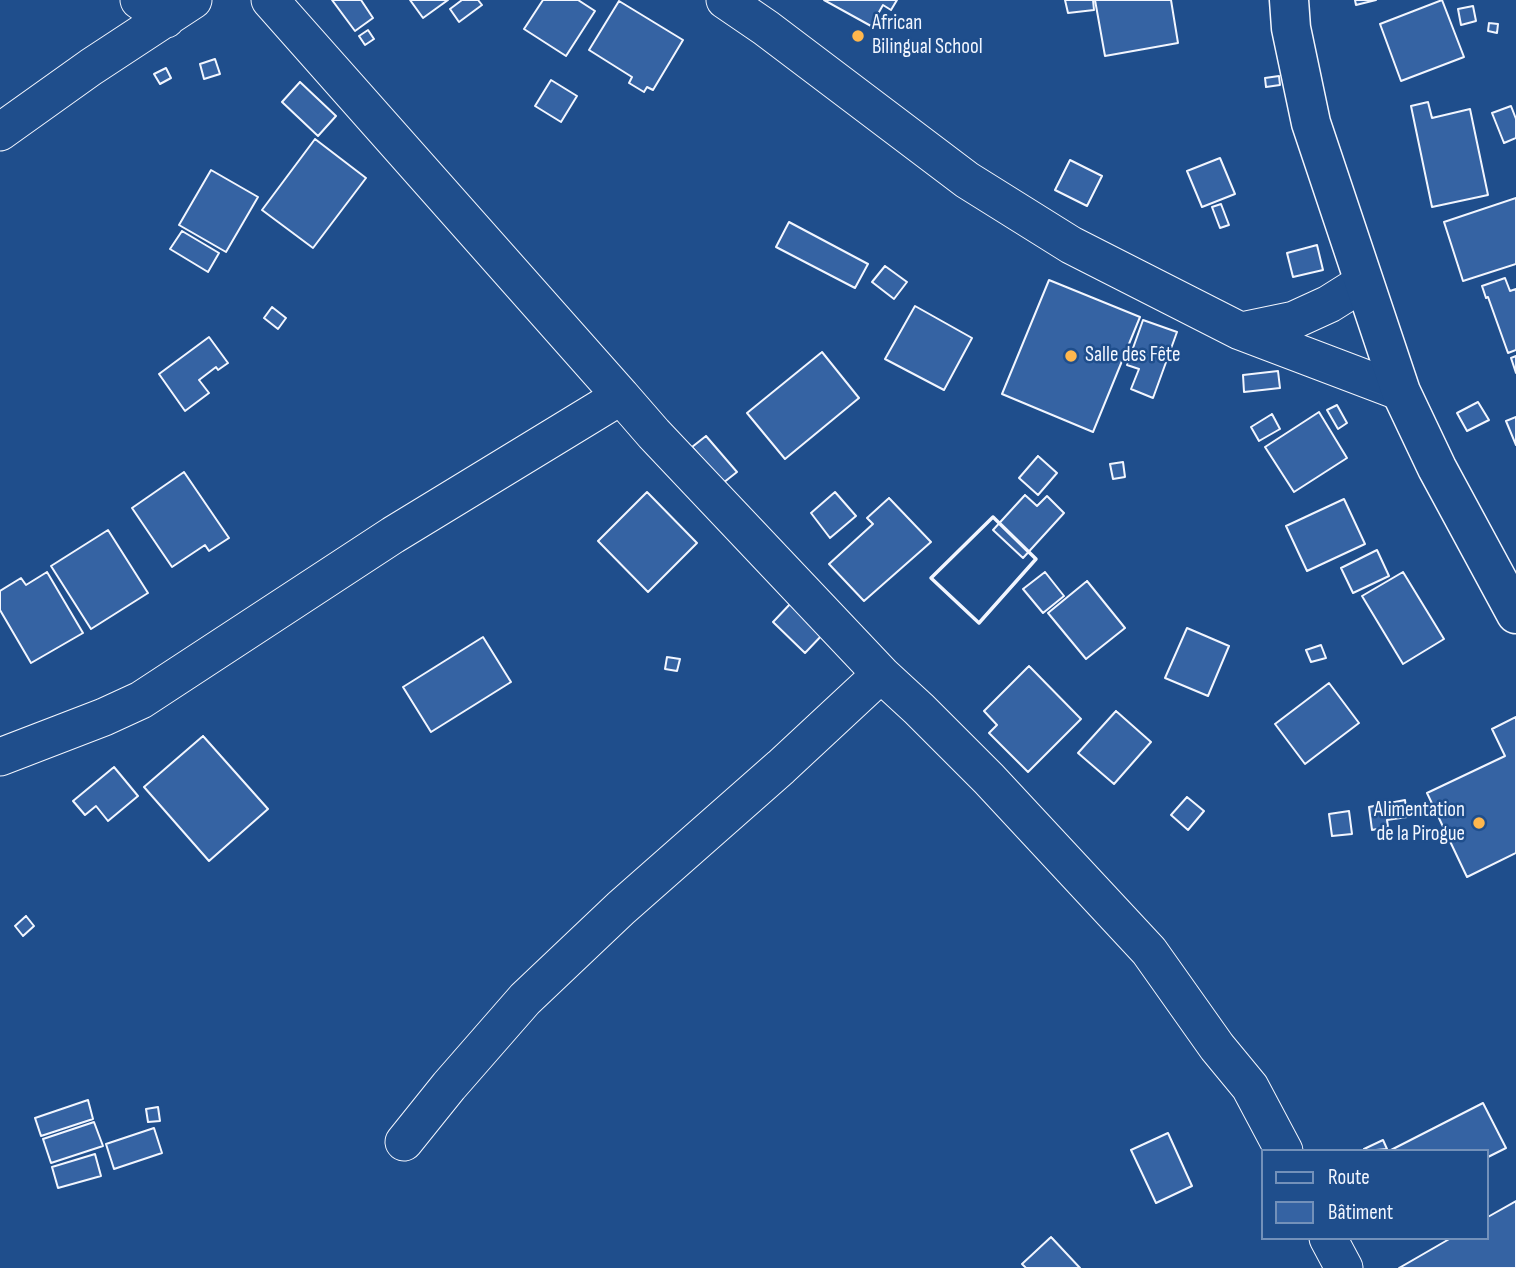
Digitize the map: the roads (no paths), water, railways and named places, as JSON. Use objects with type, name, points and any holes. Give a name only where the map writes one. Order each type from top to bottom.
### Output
[{"type":"main road","points":[[1289,0],[1291,28],[1311,123],[1401,392],[1437,468],[1516,614]]},
{"type":"street","points":[[270,0],[654,434],[881,674],[989,779],[1149,951],[1217,1047],[1250,1087],[1283,1149]]},
{"type":"street","points":[[725,0],[967,180],[1071,245],[1240,331],[1401,392]]},
{"type":"street","points":[[0,132],[91,67],[166,6]]},
{"type":"street","points":[[1240,331],[1294,320],[1329,304],[1364,282]]},
{"type":"street","points":[[0,757],[141,700],[393,535],[621,396]]},
{"type":"street","points":[[404,1142],[525,999],[621,908],[781,767],[881,674]]},
{"type":"street","points":[[1329,1240],[1344,1268]]},
{"type":"place","name":"African Bilingual School","points":[[858,36]]},
{"type":"place","name":"Salle des Fête","points":[[1071,356]]},
{"type":"place","name":"Alimentation de la Pirogue","points":[[1479,823]]}]
